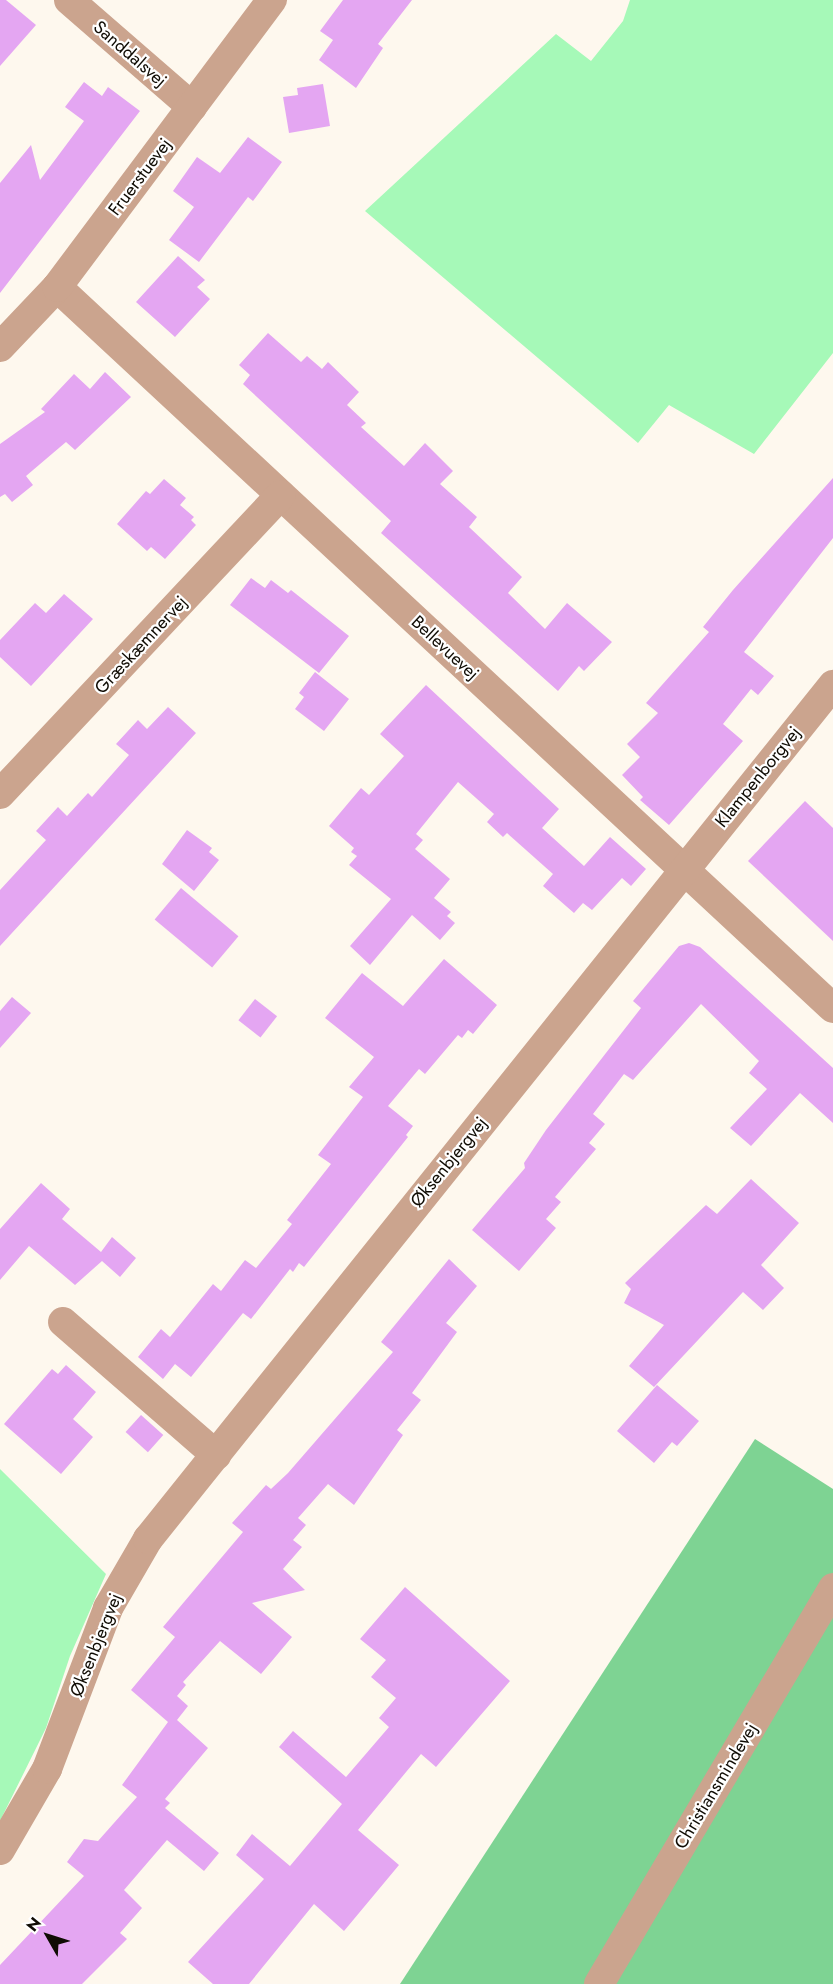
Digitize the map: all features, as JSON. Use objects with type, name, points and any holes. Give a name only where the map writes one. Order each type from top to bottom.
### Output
[{"type":"street","name":"Sanddalsvej","points":[[69,0],[192,107]]},
{"type":"street","name":"Fruerstuevej","points":[[0,347],[57,287],[272,0]]},
{"type":"street","name":"Bellevuevej","points":[[57,287],[833,1008]]},
{"type":"street","name":"Græskæmnervej","points":[[0,794],[281,495]]},
{"type":"street","name":"Klampenborgvej","points":[[683,869],[833,685]]},
{"type":"street","name":"Øksenbjergvej","points":[[0,1850],[47,1769],[108,1608],[148,1539],[683,869]]},
{"type":"street","points":[[63,1322],[216,1455]]},
{"type":"street","name":"Christiansmindevej","points":[[599,1984],[833,1588]]},
{"type":"green space","points":[[630,0],[833,0],[833,353],[754,454],[669,405],[638,443],[365,211],[556,34],[591,61],[623,21]]},
{"type":"green space","points":[[755,1439],[833,1489],[833,1984],[400,1984]]},
{"type":"green space","points":[[0,1469],[106,1574],[70,1656],[46,1728],[0,1821]]},
{"type":"building","points":[[0,0],[6,0],[36,25],[0,66]]},
{"type":"building","points":[[343,0],[412,0],[378,44],[383,48],[356,88],[319,60],[333,40],[320,31]]},
{"type":"building","points":[[84,82],[102,96],[108,87],[140,111],[0,293],[0,183],[31,145],[40,180],[84,121],[65,107]]},
{"type":"building","points":[[323,84],[330,126],[289,133],[283,97],[298,95],[297,88]]},
{"type":"building","points":[[248,137],[282,162],[253,201],[248,197],[199,262],[169,240],[194,207],[173,191],[197,157],[220,173]]},
{"type":"building","points":[[178,256],[205,280],[197,287],[210,299],[175,337],[136,302]]},
{"type":"building","points":[[268,333],[301,362],[307,356],[322,369],[328,362],[359,392],[347,405],[366,423],[361,427],[404,466],[425,443],[453,471],[440,484],[477,517],[469,527],[522,577],[508,593],[545,629],[567,603],[612,642],[584,671],[579,666],[558,691],[381,533],[391,521],[243,384],[250,375],[239,365]]},
{"type":"building","points":[[105,372],[131,397],[75,450],[66,442],[26,476],[33,485],[12,502],[5,494],[0,497],[0,444],[45,412],[41,409],[74,374],[90,389]]},
{"type":"building","points":[[833,478],[833,538],[744,652],[774,676],[758,695],[751,689],[723,724],[743,741],[669,825],[640,800],[643,797],[622,775],[640,757],[627,744],[658,713],[646,703],[709,632],[703,627],[733,590]]},
{"type":"building","points":[[164,479],[186,498],[180,505],[194,517],[191,520],[196,525],[165,559],[151,547],[147,551],[117,524],[146,491],[150,494]]},
{"type":"building","points":[[251,578],[265,588],[271,580],[288,593],[291,590],[349,636],[319,673],[230,605]]},
{"type":"building","points":[[64,594],[93,619],[31,686],[0,657],[0,640],[35,603],[46,613]]},
{"type":"building","points":[[315,672],[349,699],[324,731],[295,709],[304,697],[299,693]]},
{"type":"building","points":[[426,685],[559,809],[542,828],[584,866],[610,837],[646,869],[631,886],[622,878],[592,910],[583,903],[574,913],[543,886],[553,874],[507,833],[503,837],[487,822],[494,814],[458,782],[416,834],[423,840],[415,849],[450,879],[434,898],[451,912],[447,916],[455,923],[440,940],[412,915],[370,965],[350,946],[391,899],[349,865],[357,856],[351,852],[354,848],[329,826],[361,788],[369,795],[404,756],[380,734]]},
{"type":"building","points":[[168,707],[196,733],[0,946],[0,890],[46,840],[36,831],[58,807],[67,816],[88,793],[92,797],[129,755],[116,744],[138,720],[147,729]]},
{"type":"building","points":[[805,801],[833,828],[833,941],[748,861]]},
{"type":"building","points":[[187,830],[212,848],[209,852],[219,860],[194,891],[162,864]]},
{"type":"building","points":[[181,888],[238,936],[212,968],[155,919]]},
{"type":"building","points":[[689,943],[700,947],[833,1068],[833,1123],[800,1093],[751,1146],[730,1128],[767,1089],[749,1073],[759,1061],[701,1004],[633,1080],[624,1074],[593,1114],[605,1124],[589,1143],[596,1149],[555,1197],[561,1202],[546,1219],[556,1228],[519,1271],[472,1230],[525,1168],[524,1163],[546,1130],[641,1008],[633,1001],[679,946]]},
{"type":"building","points":[[444,959],[497,1005],[473,1034],[468,1030],[462,1038],[458,1035],[425,1074],[419,1069],[388,1106],[413,1126],[406,1135],[408,1137],[304,1267],[299,1263],[293,1272],[290,1269],[251,1319],[243,1313],[191,1377],[175,1364],[163,1379],[138,1357],[161,1329],[170,1337],[213,1284],[221,1291],[245,1260],[256,1268],[292,1224],[287,1220],[331,1164],[318,1155],[363,1097],[349,1087],[374,1057],[325,1018],[362,973],[403,1006]]},
{"type":"building","points":[[12,997],[31,1013],[0,1048],[0,1011]]},
{"type":"building","points":[[255,999],[277,1016],[260,1038],[238,1020]]},
{"type":"building","points":[[751,1179],[799,1223],[761,1265],[784,1288],[763,1310],[743,1292],[654,1387],[629,1366],[664,1325],[624,1303],[631,1289],[625,1283],[706,1205],[717,1214]]},
{"type":"building","points":[[41,1183],[70,1209],[62,1219],[101,1252],[112,1237],[136,1258],[120,1277],[102,1261],[75,1285],[29,1246],[0,1280],[0,1229]]},
{"type":"building","points":[[449,1259],[477,1286],[446,1323],[457,1332],[412,1393],[421,1400],[397,1430],[403,1435],[354,1505],[328,1484],[298,1518],[306,1525],[293,1540],[302,1547],[283,1569],[305,1590],[252,1603],[292,1637],[261,1674],[220,1641],[183,1682],[186,1685],[177,1696],[188,1706],[177,1720],[208,1748],[165,1799],[170,1803],[165,1808],[219,1853],[204,1871],[167,1840],[124,1890],[142,1908],[120,1933],[127,1939],[82,1984],[0,1984],[0,1965],[84,1876],[67,1862],[84,1839],[98,1841],[137,1797],[122,1785],[168,1722],[131,1690],[175,1637],[163,1627],[243,1532],[232,1523],[266,1485],[271,1489],[288,1473],[393,1352],[381,1342]]},
{"type":"building","points":[[66,1365],[96,1392],[73,1419],[93,1437],[61,1474],[4,1424],[52,1369],[58,1374]]},
{"type":"building","points":[[657,1385],[699,1421],[677,1446],[672,1442],[654,1463],[617,1431]]},
{"type":"building","points":[[141,1415],[163,1435],[148,1452],[126,1432]]},
{"type":"building","points":[[405,1587],[510,1681],[436,1767],[421,1754],[358,1830],[399,1865],[344,1931],[314,1904],[249,1984],[213,1984],[188,1962],[264,1879],[236,1855],[252,1834],[290,1866],[342,1804],[279,1747],[293,1731],[346,1777],[389,1727],[379,1718],[396,1698],[371,1677],[386,1660],[360,1639]]}]
